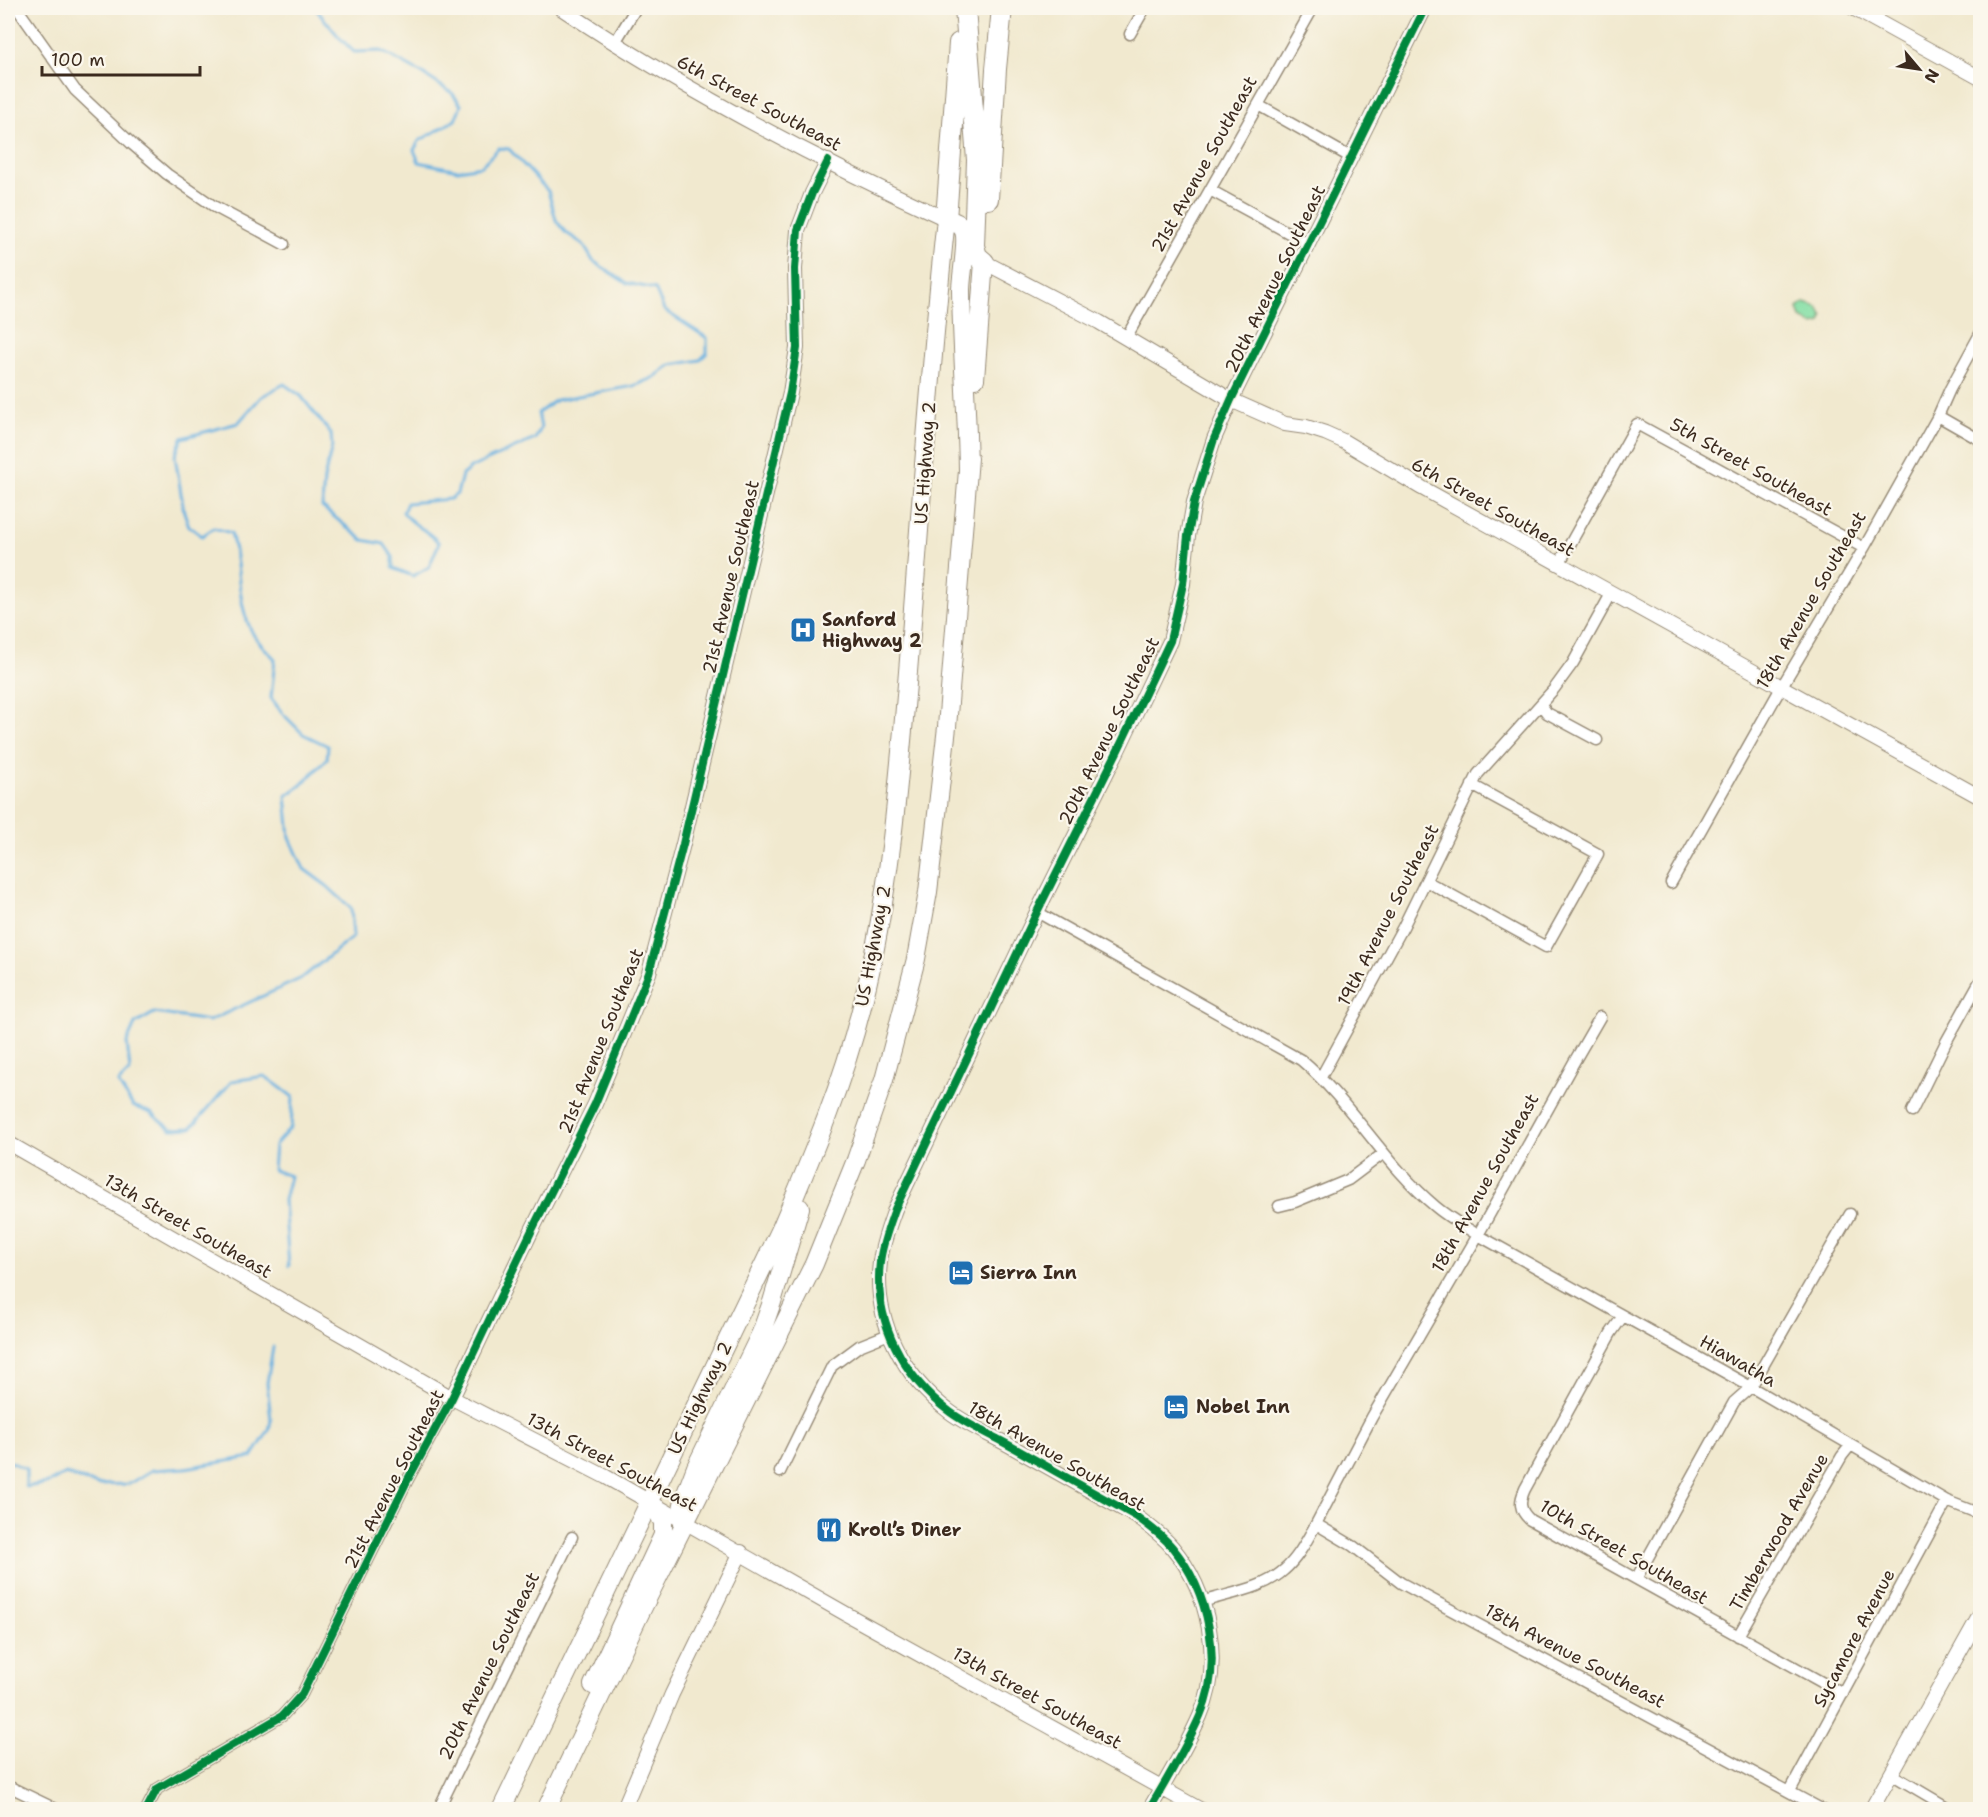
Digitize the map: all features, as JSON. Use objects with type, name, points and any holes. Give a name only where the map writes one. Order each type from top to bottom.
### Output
[{"type":"highway","name":"US Highway 2","points":[[501,1809],[780,1231],[845,1066],[863,1002],[888,867],[898,784],[920,536],[933,340],[964,8]]},
{"type":"highway","points":[[964,8],[977,160],[974,246],[977,256],[984,262]]},
{"type":"highway","points":[[548,1805],[814,1264],[856,1160],[884,1080],[916,959],[928,892],[947,727],[1002,8]]},
{"type":"highway","points":[[946,219],[958,223],[964,230],[965,240],[962,268],[962,319],[968,469]]},
{"type":"highway","points":[[686,1522],[682,1509],[696,1467],[761,1333],[772,1302],[797,1221],[811,1157]]},
{"type":"highway","points":[[548,1805],[598,1674],[663,1535],[663,1522],[651,1501]]},
{"type":"street","points":[[17,8],[75,90],[133,146],[166,174],[215,207],[284,244]]},
{"type":"street","name":"6th Street Southeast","points":[[561,8],[614,44],[694,90],[886,191],[946,219]]},
{"type":"street","points":[[614,44],[636,8]]},
{"type":"street","points":[[1130,34],[1145,8]]},
{"type":"street","name":"21st Avenue Southeast","points":[[1126,338],[1313,8]]},
{"type":"street","name":"20th Avenue Southeast","points":[[890,1334],[882,1307],[879,1277],[885,1238],[895,1209],[1170,641],[1184,584],[1188,536],[1194,502],[1214,439],[1231,400],[1425,8]]},
{"type":"street","points":[[1853,8],[1980,78]]},
{"type":"street","points":[[1258,105],[1352,158]]},
{"type":"street","name":"21st Avenue Southeast","points":[[146,1809],[157,1789],[282,1716],[302,1694],[407,1481],[452,1398],[595,1104],[649,972],[683,844],[790,393],[797,348],[795,269],[798,230],[812,193],[828,161]]},
{"type":"street","points":[[1210,190],[1309,244]]},
{"type":"street","name":"6th Street Southeast","points":[[984,262],[1126,338],[1231,400],[1285,424],[1306,427],[1343,441],[1611,594],[1980,796]]},
{"type":"street","name":"18th Avenue Southeast","points":[[1671,882],[1782,686],[1864,548],[1938,416],[1980,334]]},
{"type":"street","points":[[1938,416],[1980,440]]},
{"type":"street","name":"5th Street Southeast","points":[[1559,564],[1637,424],[1864,548]]},
{"type":"street","name":"19th Avenue Southeast","points":[[1321,1077],[1376,978],[1472,785],[1488,760],[1541,705],[1573,663],[1611,594]]},
{"type":"street","points":[[1541,705],[1547,713],[1597,740]]},
{"type":"street","points":[[1425,881],[1546,948],[1598,854],[1472,785]]},
{"type":"street","points":[[1037,912],[1301,1060],[1321,1077],[1384,1153],[1348,1180],[1295,1202],[1279,1206]]},
{"type":"street","points":[[1912,1111],[1946,1042],[1980,981]]},
{"type":"street","name":"18th Avenue Southeast","points":[[1202,1602],[1254,1588],[1269,1581],[1284,1570],[1298,1555],[1372,1417],[1478,1235],[1600,1017]]},
{"type":"street","name":"13th Street Southeast","points":[[8,1143],[452,1398],[651,1501],[848,1615],[1201,1809]]},
{"type":"street","name":"Hiawatha","points":[[1384,1153],[1436,1208],[1478,1235],[1751,1387],[1947,1502],[1980,1514]]},
{"type":"street","points":[[1636,1579],[1734,1402],[1751,1387],[1850,1214]]},
{"type":"street","name":"10th Street Southeast","points":[[1623,1316],[1611,1333],[1524,1489],[1520,1506],[1523,1513],[1530,1520],[1843,1694]]},
{"type":"street","points":[[780,1472],[832,1366],[859,1346],[890,1334]]},
{"type":"street","name":"18th Avenue Southeast","points":[[890,1334],[908,1369],[920,1385],[952,1414],[1128,1512],[1156,1531],[1186,1566],[1202,1602],[1210,1633],[1209,1684],[1201,1715],[1149,1809]]},
{"type":"street","name":"Timberwood Avenue","points":[[1738,1636],[1842,1456],[1850,1446]]},
{"type":"street","name":"Sycamore Avenue","points":[[1790,1791],[1947,1502]]},
{"type":"street","name":"18th Avenue Southeast","points":[[1316,1524],[1353,1546],[1401,1583],[1823,1809]]},
{"type":"street","name":"20th Avenue Southeast","points":[[438,1809],[572,1538]]},
{"type":"street","points":[[623,1809],[672,1694],[741,1552]]},
{"type":"street","points":[[1871,1809],[1980,1615]]},
{"type":"street","points":[[1891,1774],[1952,1809]]},
{"type":"street","points":[[8,1786],[58,1809]]},
{"type":"green space","points":[[1805,303],[1818,307],[1823,317],[1821,323],[1813,325],[1801,318],[1798,308]]},
{"type":"waterway","points":[[289,1266],[284,1200],[290,1176],[273,1170],[275,1145],[291,1127],[293,1097],[265,1076],[232,1081],[191,1128],[171,1129],[151,1113],[133,1106],[118,1083],[130,1071],[127,1042],[135,1024],[154,1013],[209,1021],[302,978],[353,937],[351,908],[304,869],[290,838],[286,796],[300,786],[327,759],[328,746],[303,734],[271,698],[275,659],[260,644],[248,622],[241,597],[231,533],[214,528],[202,536],[189,526],[184,512],[175,456],[182,438],[238,423],[261,397],[284,384],[301,396],[331,434],[332,446],[324,479],[322,507],[363,540],[384,544],[393,557],[393,568],[413,576],[429,567],[439,543],[403,512],[407,503],[450,499],[457,494],[462,475],[472,467],[535,439],[541,428],[538,413],[556,400],[634,386],[653,378],[671,365],[700,360],[707,353],[707,338],[664,310],[655,289],[626,283],[593,261],[583,244],[565,232],[556,220],[548,191],[509,149],[499,148],[481,166],[458,170],[419,162],[414,150],[419,141],[455,120],[461,105],[452,93],[381,51],[354,52],[315,8]]},
{"type":"waterway","points":[[8,1461],[26,1469],[26,1487],[48,1483],[66,1474],[98,1485],[129,1484],[152,1470],[185,1468],[252,1457],[269,1430],[271,1420],[267,1383],[273,1347]]},
{"type":"cycle path","points":[[1149,1810],[1189,1740],[1207,1695],[1211,1673],[1209,1628],[1195,1584],[1172,1547],[1137,1517],[965,1422],[933,1398],[906,1365],[887,1326],[879,1284],[881,1255],[895,1209],[1170,641],[1183,584],[1194,502],[1214,439],[1231,400],[1425,8]]},
{"type":"cycle path","points":[[146,1810],[157,1789],[282,1716],[302,1694],[407,1481],[452,1398],[595,1104],[649,973],[683,844],[790,393],[797,348],[795,269],[798,230],[812,193],[828,161]]},
{"type":"place","name":"Sanford Highway 2","points":[[803,630]]},
{"type":"place","name":"Sierra Inn","points":[[961,1273]]},
{"type":"place","name":"Nobel Inn","points":[[1176,1407]]},
{"type":"place","name":"Kroll’s Diner","points":[[829,1530]]}]
